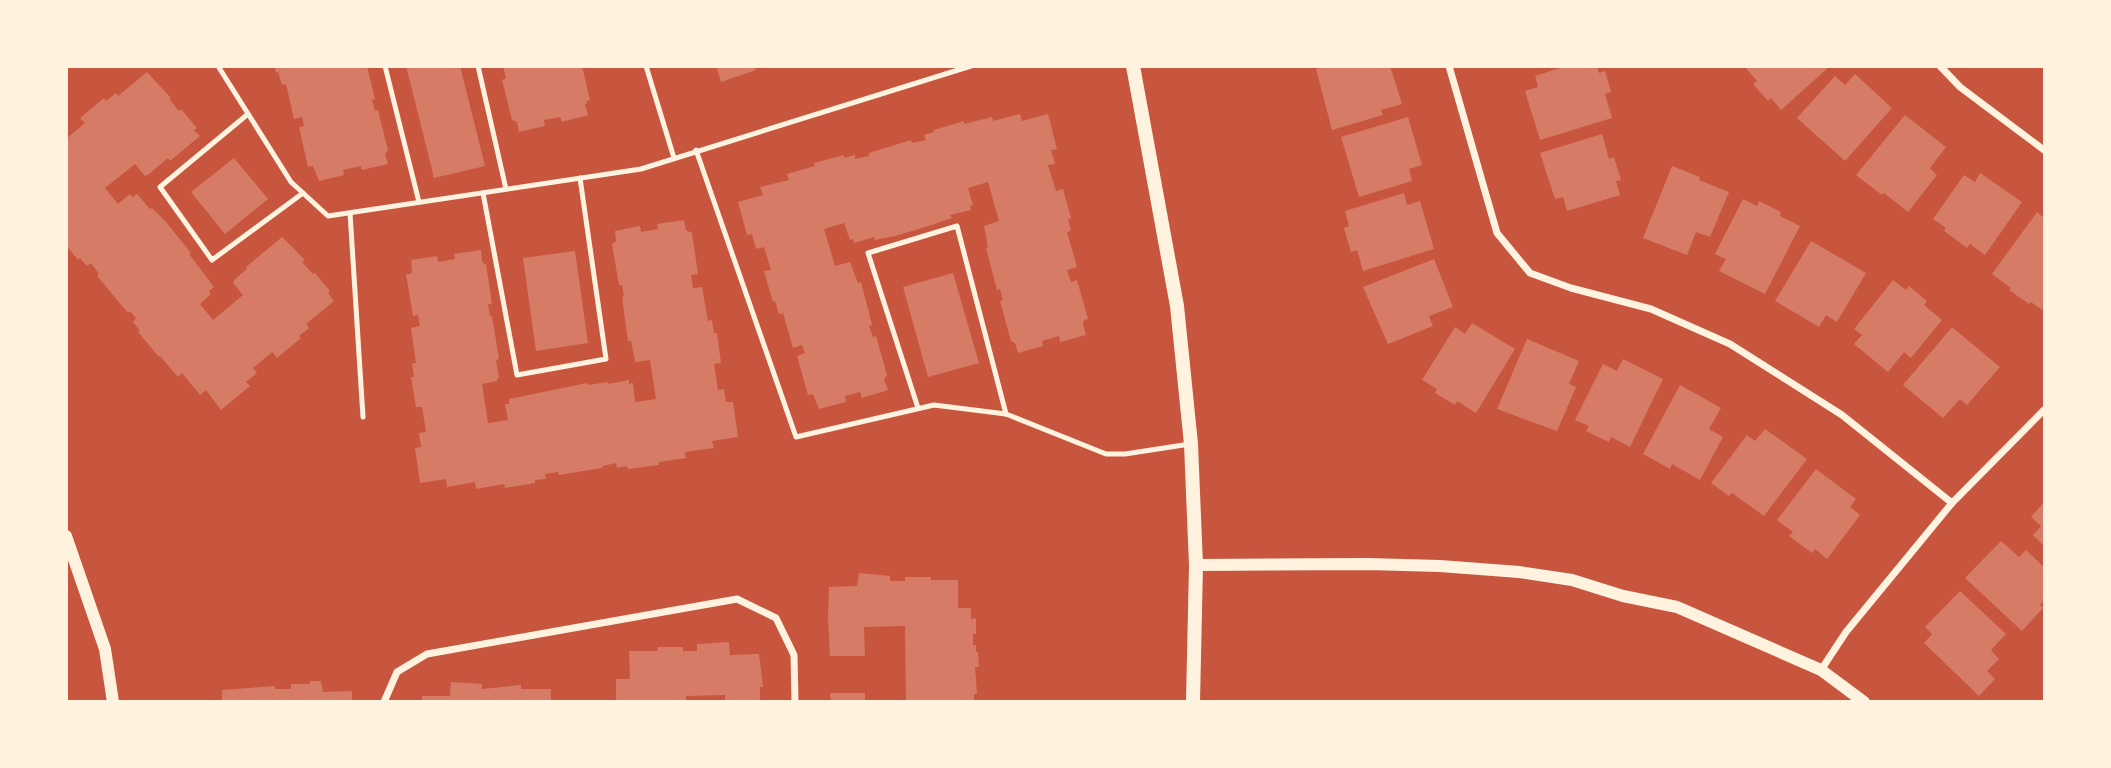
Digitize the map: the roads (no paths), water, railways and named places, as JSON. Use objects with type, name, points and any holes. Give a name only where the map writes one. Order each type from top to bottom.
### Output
[{"type":"main road","points":[[1133,66],[1177,306],[1191,444],[1196,565],[1193,702]]},
{"type":"street","points":[[1449,66],[1497,233],[1530,273],[1572,288],[1651,309],[1730,344],[1842,415],[1952,503]]},
{"type":"street","points":[[1940,66],[1960,86],[2045,150]]},
{"type":"street","points":[[1821,670],[1846,632],[1952,503],[2045,410]]},
{"type":"street","points":[[66,536],[105,649],[113,702]]},
{"type":"street","points":[[1196,565],[1440,566],[1519,572],[1572,580],[1623,596],[1677,607],[1821,670],[1864,702]]},
{"type":"street","points":[[384,702],[397,672],[427,654],[737,599],[776,618],[794,655],[794,702]]},
{"type":"lane","points":[[218,66],[291,182],[328,216],[641,169],[971,66]]},
{"type":"lane","points":[[385,66],[419,202]]},
{"type":"lane","points":[[478,66],[506,189]]},
{"type":"lane","points":[[646,66],[674,158]]},
{"type":"lane","points":[[248,114],[160,187],[212,260],[303,193]]},
{"type":"lane","points":[[696,150],[796,437],[934,405],[1006,414],[1106,454],[1125,454],[1191,444]]},
{"type":"lane","points":[[483,193],[517,375],[606,359],[580,178]]},
{"type":"lane","points":[[350,213],[363,418]]},
{"type":"lane","points":[[918,408],[868,253],[957,226],[1006,414]]}]
